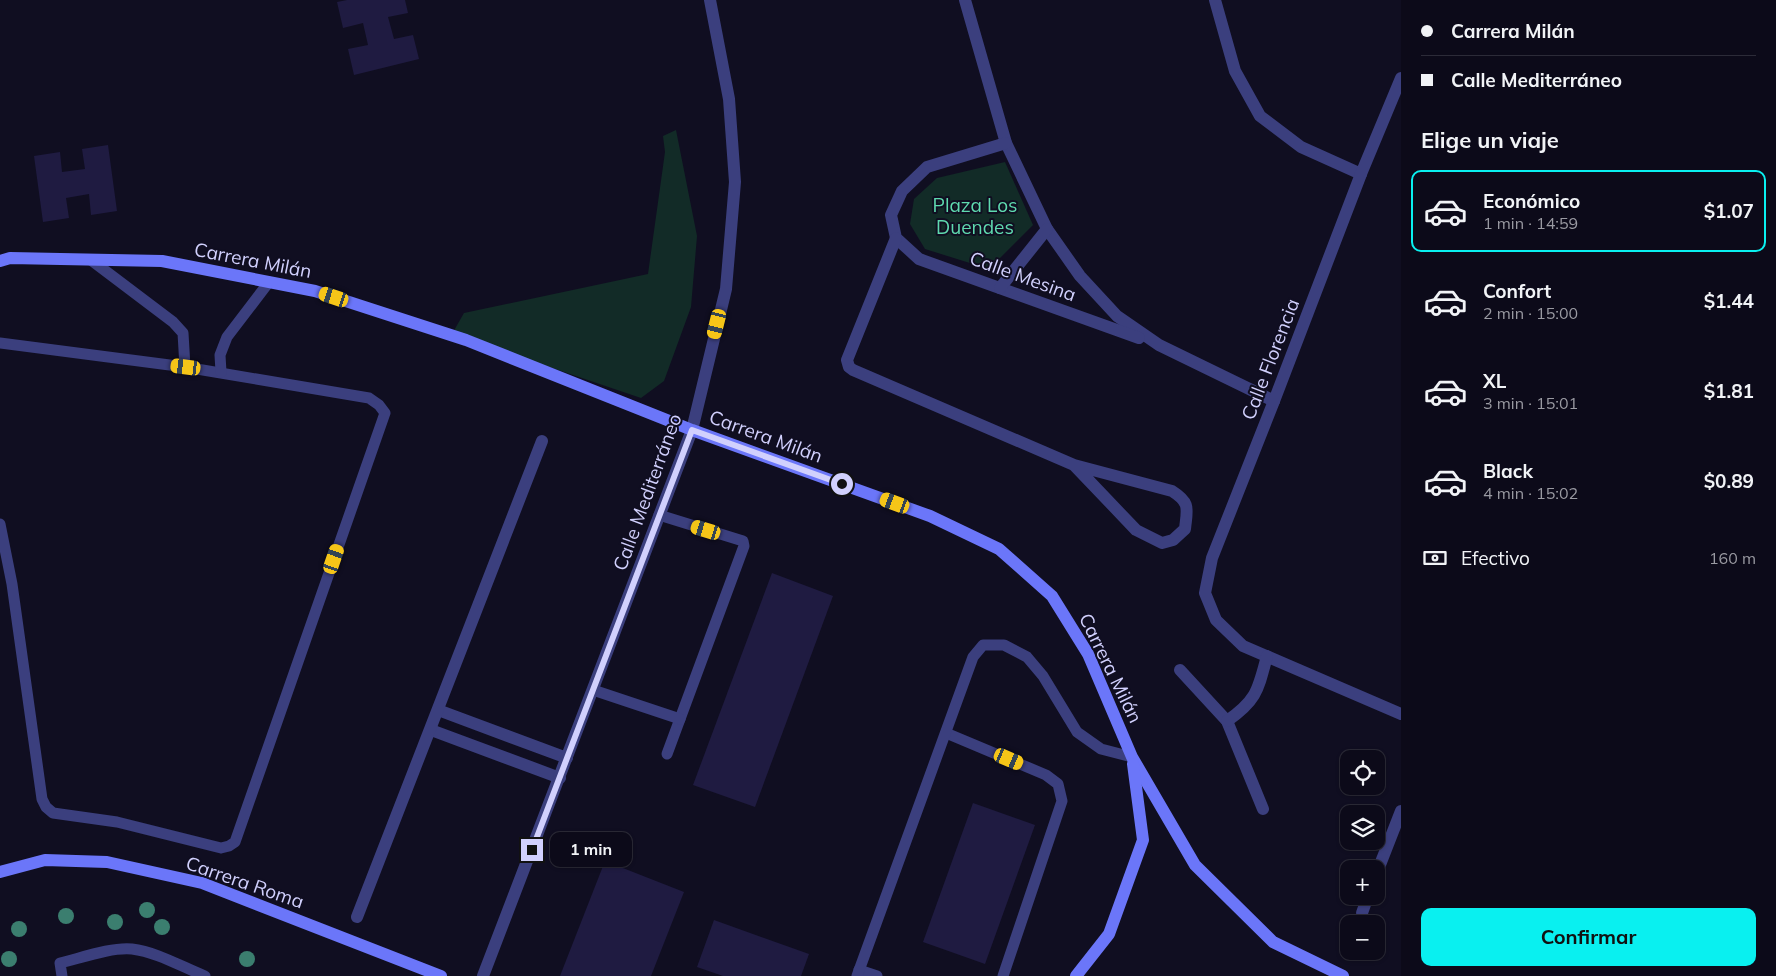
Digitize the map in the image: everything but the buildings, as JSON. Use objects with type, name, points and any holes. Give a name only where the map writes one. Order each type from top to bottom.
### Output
[{"type":"street","name":"Calle Mediterráneo","points":[[483,976],[692,430],[726,289],[736,182],[729,98],[710,0]]},
{"type":"street","name":"Calle Mesina","points":[[965,0],[1006,143],[1047,229],[1080,276],[1116,316],[1159,345]]},
{"type":"street","points":[[1215,0],[1235,71],[1260,116],[1301,147],[1361,174]]},
{"type":"street","name":"Calle Florencia","points":[[1267,656],[1243,646],[1216,620],[1205,594],[1212,558],[1361,174],[1401,78]]},
{"type":"street","points":[[1006,143],[927,167],[902,191],[891,214],[896,238],[847,360],[853,370],[1074,465],[1172,491],[1182,497],[1187,507],[1185,529],[1173,540],[1162,543],[1136,530],[1074,465]]},
{"type":"street","points":[[1000,288],[1047,229]]},
{"type":"street","name":"Calle Mesina","points":[[896,238],[920,259],[1159,345],[1274,401]]},
{"type":"street","name":"Carrera Milán","points":[[0,260],[10,258],[162,261],[315,291],[466,340],[692,430],[930,516],[999,549],[1052,596],[1088,654],[1132,757],[1195,865],[1273,942],[1343,976]]},
{"type":"street","points":[[357,917],[542,441]]},
{"type":"street","points":[[1226,721],[1244,708],[1259,688],[1267,656],[1401,714]]},
{"type":"street","points":[[1180,670],[1226,721],[1263,809]]},
{"type":"street","points":[[438,710],[567,758]]},
{"type":"street","points":[[431,730],[560,778]]},
{"type":"street","points":[[1076,976],[1109,934],[1143,840],[1132,757]]},
{"type":"street","points":[[1382,860],[1401,811]]},
{"type":"street","name":"Carrera Roma","points":[[0,872],[45,860],[107,862],[202,883],[441,976]]},
{"type":"street","points":[[1362,913],[1365,905]]},
{"type":"lane","points":[[91,260],[174,322],[183,333],[186,367]]},
{"type":"lane","points":[[221,372],[220,355],[227,337],[269,282]]},
{"type":"lane","points":[[0,343],[221,372],[369,398],[379,404],[385,413],[236,842],[221,848],[117,822],[53,813],[46,807],[42,799],[13,594],[0,524]]},
{"type":"lane","points":[[659,516],[742,541],[744,546],[667,754]]},
{"type":"lane","points":[[876,976],[858,973],[973,657],[983,645],[1004,645],[1027,657],[1038,670],[1077,732],[1101,749],[1132,757]]},
{"type":"lane","points":[[593,690],[680,719]]},
{"type":"lane","points":[[946,733],[1046,775],[1058,784],[1062,801],[1003,976]]},
{"type":"lane","points":[[62,976],[60,964],[117,950],[132,949],[205,976]]},
{"type":"green space","points":[[676,130],[697,236],[691,307],[664,381],[641,398],[452,334],[464,313],[648,274],[665,152],[663,136]]},
{"type":"green space","name":"Plaza Los Duendes","points":[[1005,162],[1033,225],[989,269],[925,249],[910,224],[914,199],[937,178]]},
{"type":"route","points":[[532,850],[692,430],[842,484]]}]
